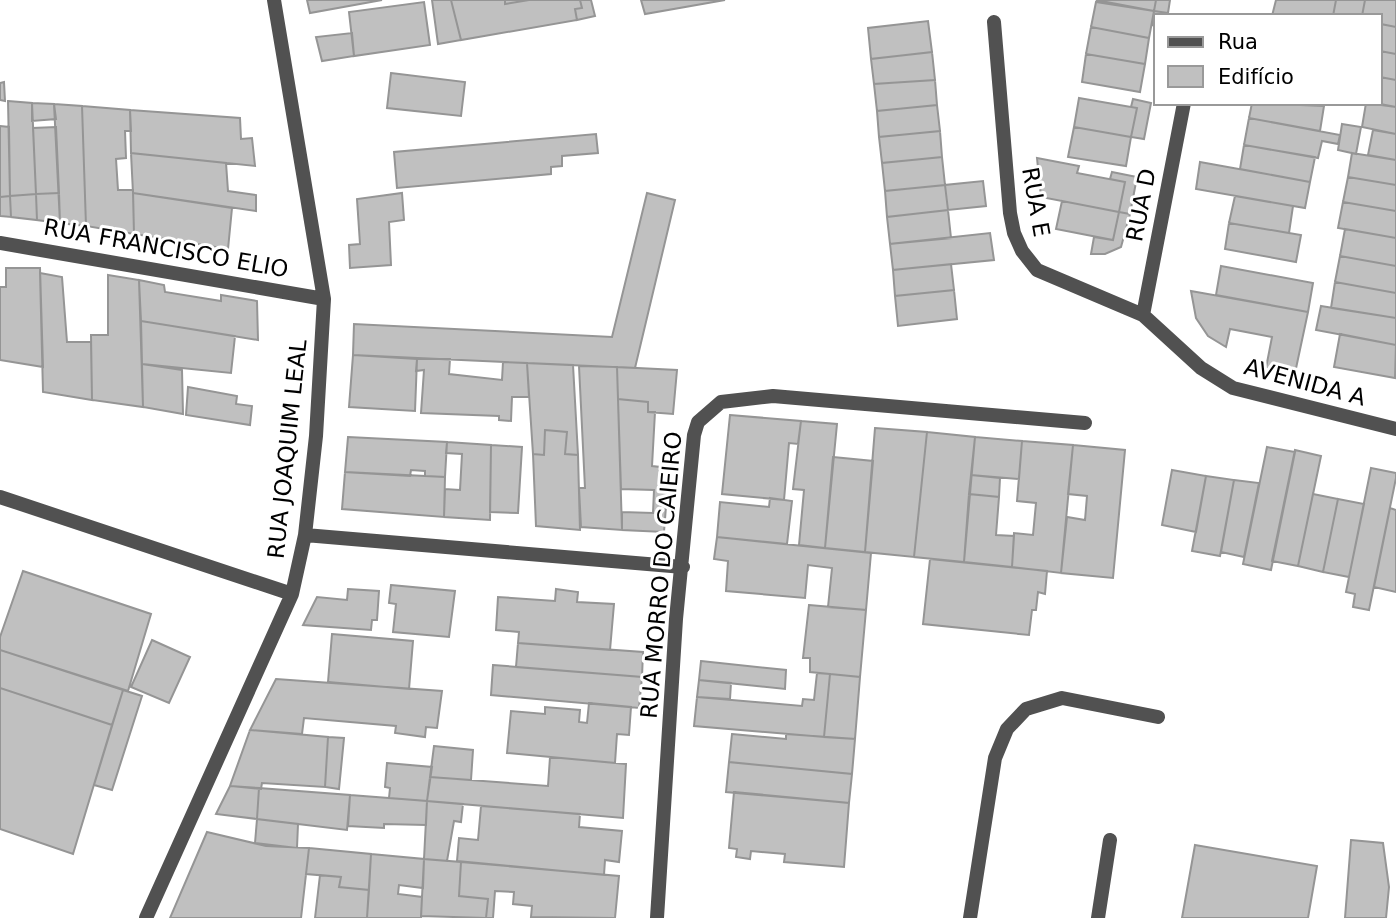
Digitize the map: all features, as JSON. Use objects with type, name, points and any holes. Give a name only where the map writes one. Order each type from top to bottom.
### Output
[{"type":"street","name":"RUA JOAQUIM LEAL","points":[[146,918],[292,594],[305,536],[316,436],[324,299],[281,24],[274,0]]},
{"type":"street","name":"RUA E","points":[[994,22],[1010,213],[1014,233],[1022,251],[1037,270],[1143,315]]},
{"type":"street","name":"RUA D","points":[[1143,315],[1184,105]]},
{"type":"street","name":"RUA FRANCISCO ELIO","points":[[0,243],[324,299]]},
{"type":"street","name":"AVENIDA A","points":[[1143,315],[1201,368],[1233,388],[1396,429]]},
{"type":"street","name":"RUA MORRO DO CAIEIRO","points":[[657,918],[677,620],[694,435],[698,422],[721,402],[773,396],[1085,423]]},
{"type":"street","points":[[0,497],[292,594]]},
{"type":"street","points":[[305,536],[683,568]]},
{"type":"street","points":[[970,918],[995,758],[1007,729],[1026,709],[1062,698],[1158,717]]},
{"type":"street","points":[[1098,918],[1110,840]]},
{"type":"building","points":[[307,0],[382,0],[310,13]]},
{"type":"building","points":[[432,0],[451,0],[461,40],[438,44]]},
{"type":"building","points":[[451,0],[505,0],[505,4],[529,0],[580,0],[582,8],[575,9],[577,20],[461,40]]},
{"type":"building","points":[[505,0],[529,0],[505,4]]},
{"type":"building","points":[[580,0],[591,0],[595,16],[577,20],[575,9],[582,8]]},
{"type":"building","points":[[641,0],[725,0],[645,14]]},
{"type":"building","points":[[1096,0],[1156,0],[1154,11]]},
{"type":"building","points":[[1156,0],[1170,0],[1168,13],[1154,11]]},
{"type":"building","points":[[1276,0],[1336,0],[1333,14],[1272,14]]},
{"type":"building","points":[[1336,0],[1365,0],[1362,14],[1333,14]]},
{"type":"building","points":[[1365,0],[1396,0],[1396,27],[1382,24],[1382,14],[1362,14]]},
{"type":"building","points":[[424,2],[430,45],[354,56],[349,12]]},
{"type":"building","points":[[1096,2],[1154,11],[1149,38],[1091,27]]},
{"type":"building","points":[[1154,11],[1168,13],[1154,14],[1152,25]]},
{"type":"building","points":[[928,21],[932,52],[871,59],[868,28]]},
{"type":"building","points":[[1382,24],[1396,27],[1396,54],[1382,51]]},
{"type":"building","points":[[1091,27],[1149,38],[1145,64],[1086,54]]},
{"type":"building","points":[[352,33],[354,56],[322,61],[316,37]]},
{"type":"building","points":[[1382,51],[1396,54],[1396,80],[1382,77]]},
{"type":"building","points":[[932,52],[935,80],[874,84],[871,59]]},
{"type":"building","points":[[1086,54],[1145,64],[1140,92],[1082,82]]},
{"type":"building","points":[[391,73],[465,82],[461,116],[387,108]]},
{"type":"building","points":[[1382,77],[1396,80],[1396,107],[1382,104]]},
{"type":"building","points":[[935,80],[937,105],[877,111],[874,84]]},
{"type":"building","points":[[4,82],[5,101],[0,100],[0,83]]},
{"type":"building","points":[[1079,98],[1137,108],[1131,137],[1074,127]]},
{"type":"building","points":[[1133,99],[1151,103],[1144,139],[1131,137],[1137,108],[1131,107]]},
{"type":"building","points":[[8,101],[32,103],[36,194],[10,196]]},
{"type":"building","points":[[32,103],[54,104],[56,119],[32,121]]},
{"type":"building","points":[[54,104],[82,106],[86,226],[60,223]]},
{"type":"building","points":[[937,105],[940,131],[879,137],[877,111]]},
{"type":"building","points":[[1252,105],[1324,106],[1320,131],[1249,118]]},
{"type":"building","points":[[1366,105],[1396,107],[1396,134],[1362,127]]},
{"type":"building","points":[[82,106],[130,110],[131,131],[125,131],[126,158],[116,159],[118,190],[133,190],[134,234],[86,226]]},
{"type":"building","points":[[130,110],[240,118],[241,139],[252,138],[255,166],[131,153]]},
{"type":"building","points":[[1249,118],[1340,135],[1338,144],[1322,141],[1318,158],[1244,145]]},
{"type":"building","points":[[1342,124],[1361,127],[1356,154],[1338,150]]},
{"type":"building","points":[[0,126],[9,127],[10,196],[0,197]]},
{"type":"building","points":[[56,127],[59,193],[36,194],[33,128]]},
{"type":"building","points":[[1074,127],[1131,137],[1126,166],[1068,157]]},
{"type":"building","points":[[1373,130],[1396,134],[1396,160],[1368,155]]},
{"type":"building","points":[[940,131],[942,157],[882,163],[879,137]]},
{"type":"building","points":[[596,134],[598,153],[562,156],[562,166],[551,167],[551,174],[397,188],[394,152]]},
{"type":"building","points":[[1244,145],[1315,157],[1310,182],[1240,169]]},
{"type":"building","points":[[131,153],[226,163],[228,191],[256,195],[256,211],[133,193]]},
{"type":"building","points":[[1352,153],[1396,160],[1396,185],[1348,177]]},
{"type":"building","points":[[942,157],[945,185],[885,191],[882,163]]},
{"type":"building","points":[[1037,158],[1079,166],[1077,173],[1125,182],[1119,212],[1041,197]]},
{"type":"building","points":[[1200,162],[1310,182],[1305,208],[1196,189]]},
{"type":"building","points":[[1112,172],[1137,177],[1130,214],[1119,212],[1125,182],[1110,179]]},
{"type":"building","points":[[1348,177],[1396,185],[1396,211],[1343,202]]},
{"type":"building","points":[[983,181],[986,206],[948,210],[945,185]]},
{"type":"building","points":[[945,185],[948,210],[887,217],[885,191]]},
{"type":"building","points":[[59,193],[60,223],[37,220],[36,194]]},
{"type":"building","points":[[133,193],[232,208],[228,249],[134,234]]},
{"type":"building","points":[[402,193],[404,220],[389,222],[391,265],[350,268],[349,245],[360,244],[357,199]]},
{"type":"building","points":[[647,193],[675,200],[635,368],[353,355],[354,324],[612,337]]},
{"type":"building","points":[[36,194],[37,220],[11,217],[10,196]]},
{"type":"building","points":[[10,196],[11,217],[0,216],[0,197]]},
{"type":"building","points":[[1235,196],[1293,206],[1289,233],[1229,223]]},
{"type":"building","points":[[1062,201],[1119,212],[1113,240],[1056,229]]},
{"type":"building","points":[[1343,202],[1396,211],[1396,238],[1338,228]]},
{"type":"building","points":[[948,210],[951,238],[890,244],[887,217]]},
{"type":"building","points":[[1119,212],[1130,214],[1121,247],[1105,254],[1091,254],[1094,237],[1113,240]]},
{"type":"building","points":[[1229,223],[1301,235],[1296,262],[1225,249]]},
{"type":"building","points":[[1345,229],[1396,238],[1396,266],[1340,256]]},
{"type":"building","points":[[990,233],[994,260],[893,270],[890,244]]},
{"type":"building","points":[[1340,256],[1396,266],[1396,293],[1335,282]]},
{"type":"building","points":[[951,264],[954,290],[895,296],[893,270]]},
{"type":"building","points":[[1221,266],[1313,283],[1308,312],[1216,295]]},
{"type":"building","points":[[6,268],[40,268],[43,367],[0,360],[0,287],[6,287]]},
{"type":"building","points":[[40,273],[62,277],[67,342],[91,342],[92,400],[43,392]]},
{"type":"building","points":[[108,275],[139,280],[143,407],[92,400],[91,335],[108,335]]},
{"type":"building","points":[[139,280],[164,285],[165,292],[221,301],[221,295],[257,301],[258,340],[141,321]]},
{"type":"building","points":[[1335,282],[1396,293],[1396,318],[1331,308]]},
{"type":"building","points":[[954,290],[957,319],[898,326],[895,296]]},
{"type":"building","points":[[1191,291],[1308,312],[1295,373],[1266,368],[1272,337],[1230,329],[1226,347],[1208,336],[1196,318]]},
{"type":"building","points":[[1321,306],[1396,318],[1396,345],[1316,330]]},
{"type":"building","points":[[141,321],[235,336],[231,373],[142,364]]},
{"type":"building","points":[[1340,334],[1396,345],[1395,378],[1334,367]]},
{"type":"building","points":[[353,355],[417,359],[415,411],[349,407]]},
{"type":"building","points":[[417,359],[450,359],[449,374],[502,380],[503,362],[527,363],[529,397],[512,397],[511,421],[499,420],[499,416],[421,413],[424,370],[416,371]]},
{"type":"building","points":[[527,363],[573,365],[578,455],[565,454],[567,432],[545,430],[544,455],[533,454]]},
{"type":"building","points":[[142,364],[182,370],[183,414],[143,407]]},
{"type":"building","points":[[579,366],[617,367],[622,530],[581,527],[579,488],[585,488]]},
{"type":"building","points":[[617,367],[677,370],[673,414],[648,412],[648,402],[618,399]]},
{"type":"building","points":[[188,387],[237,396],[236,404],[252,406],[250,425],[186,415]]},
{"type":"building","points":[[618,399],[648,402],[648,412],[655,412],[652,466],[669,468],[664,532],[622,530],[622,512],[653,513],[654,490],[621,489]]},
{"type":"building","points":[[730,415],[801,421],[798,444],[789,443],[784,500],[722,494]]},
{"type":"building","points":[[801,421],[837,424],[825,548],[799,545],[804,490],[793,489]]},
{"type":"building","points":[[875,428],[927,432],[914,557],[865,552]]},
{"type":"building","points":[[545,430],[567,432],[565,454],[578,455],[580,530],[536,526],[533,454],[544,455]]},
{"type":"building","points":[[927,432],[975,437],[964,562],[914,557]]},
{"type":"building","points":[[348,437],[447,442],[445,477],[425,476],[425,471],[411,470],[410,476],[345,472]]},
{"type":"building","points":[[975,437],[1022,441],[1019,479],[971,475]]},
{"type":"building","points":[[1022,441],[1073,445],[1061,573],[1012,567],[1014,533],[1033,535],[1036,503],[1017,501]]},
{"type":"building","points":[[447,442],[491,445],[490,520],[444,517],[445,489],[460,490],[462,454],[446,453]]},
{"type":"building","points":[[491,445],[522,447],[518,513],[490,512]]},
{"type":"building","points":[[1073,445],[1125,450],[1113,578],[1061,573],[1067,517],[1085,520],[1087,496],[1068,494]]},
{"type":"building","points":[[1267,447],[1295,452],[1271,570],[1243,564]]},
{"type":"building","points":[[1295,450],[1321,456],[1298,566],[1272,561]]},
{"type":"building","points":[[833,457],[873,461],[865,552],[825,548]]},
{"type":"building","points":[[1371,468],[1396,473],[1396,478],[1369,610],[1353,607],[1355,594],[1346,592]]},
{"type":"building","points":[[1172,470],[1206,476],[1196,532],[1162,525]]},
{"type":"building","points":[[345,472],[445,477],[444,517],[342,509]]},
{"type":"building","points":[[971,475],[1000,478],[999,497],[969,494]]},
{"type":"building","points":[[1206,476],[1234,480],[1220,556],[1192,551]]},
{"type":"building","points":[[1234,480],[1259,483],[1244,557],[1221,552]]},
{"type":"building","points":[[969,494],[999,497],[996,535],[1014,536],[1012,567],[964,562]]},
{"type":"building","points":[[1313,494],[1338,499],[1323,572],[1298,566]]},
{"type":"building","points":[[770,498],[792,501],[787,544],[717,537],[720,502],[769,507]]},
{"type":"building","points":[[1338,499],[1364,504],[1349,577],[1323,572]]},
{"type":"building","points":[[1390,508],[1396,510],[1396,592],[1374,587]]},
{"type":"building","points":[[717,537],[871,553],[866,610],[828,607],[832,568],[808,565],[805,598],[726,591],[728,561],[714,559]]},
{"type":"building","points":[[930,559],[1047,571],[1045,594],[1038,592],[1036,610],[1032,610],[1029,635],[923,624]]},
{"type":"building","points":[[23,571],[151,614],[128,691],[0,650],[0,637]]},
{"type":"building","points":[[391,585],[455,591],[449,637],[393,632],[396,604],[389,603]]},
{"type":"building","points":[[348,589],[379,591],[377,620],[372,620],[371,630],[303,625],[317,597],[347,600]]},
{"type":"building","points":[[556,589],[578,592],[577,602],[614,604],[610,650],[518,643],[519,632],[496,630],[498,597],[555,601]]},
{"type":"building","points":[[809,605],[866,610],[860,677],[810,672],[810,658],[803,658]]},
{"type":"building","points":[[332,634],[413,641],[409,689],[328,682]]},
{"type":"building","points":[[152,640],[190,657],[169,703],[131,687]]},
{"type":"building","points":[[518,643],[643,652],[642,677],[516,667]]},
{"type":"building","points":[[0,650],[123,690],[112,725],[0,688]]},
{"type":"building","points":[[701,661],[786,670],[785,689],[699,680]]},
{"type":"building","points":[[493,665],[642,677],[639,708],[491,695]]},
{"type":"building","points":[[817,673],[830,674],[824,737],[694,726],[697,697],[802,706],[803,699],[814,700]]},
{"type":"building","points":[[830,674],[860,677],[855,739],[824,737]]},
{"type":"building","points":[[276,679],[442,691],[437,728],[426,727],[425,737],[395,733],[396,726],[304,718],[302,734],[250,730]]},
{"type":"building","points":[[699,680],[731,683],[730,699],[697,697]]},
{"type":"building","points":[[0,688],[112,725],[73,854],[0,829]]},
{"type":"building","points":[[123,690],[142,696],[112,790],[94,785]]},
{"type":"building","points":[[589,703],[631,707],[629,735],[617,734],[615,763],[507,753],[511,711],[545,714],[545,707],[580,710],[579,722],[587,723]]},
{"type":"building","points":[[250,730],[328,737],[325,787],[262,783],[261,789],[230,786]]},
{"type":"building","points":[[732,734],[786,739],[786,734],[855,739],[852,774],[729,762]]},
{"type":"building","points":[[328,737],[344,738],[339,789],[325,787]]},
{"type":"building","points":[[434,746],[473,750],[471,780],[430,777]]},
{"type":"building","points":[[550,757],[626,764],[623,818],[427,801],[430,777],[548,786]]},
{"type":"building","points":[[729,762],[852,774],[849,803],[726,792]]},
{"type":"building","points":[[387,763],[432,767],[427,801],[389,798],[390,788],[385,787]]},
{"type":"building","points":[[230,786],[259,788],[257,819],[216,814]]},
{"type":"building","points":[[259,788],[350,795],[347,830],[257,819]]},
{"type":"building","points":[[734,792],[849,803],[844,867],[784,862],[785,854],[751,851],[750,859],[736,857],[737,849],[729,848]]},
{"type":"building","points":[[350,795],[427,801],[426,825],[384,824],[384,828],[348,826]]},
{"type":"building","points":[[427,801],[463,804],[461,822],[454,821],[447,861],[424,859]]},
{"type":"building","points":[[481,806],[580,814],[579,827],[622,831],[619,862],[605,860],[604,875],[457,861],[459,838],[478,840]]},
{"type":"building","points":[[257,819],[298,824],[297,848],[255,843]]},
{"type":"building","points":[[207,832],[266,846],[309,848],[301,918],[170,918]]},
{"type":"building","points":[[1351,840],[1383,843],[1389,887],[1386,918],[1345,918]]},
{"type":"building","points":[[1195,845],[1317,866],[1308,918],[1182,918]]},
{"type":"building","points":[[309,848],[371,854],[369,890],[339,887],[341,877],[306,874]]},
{"type":"building","points":[[371,854],[424,859],[423,888],[399,885],[398,894],[422,897],[421,918],[367,918]]},
{"type":"building","points":[[424,859],[461,862],[459,896],[488,899],[486,918],[421,916]]},
{"type":"building","points":[[461,862],[619,876],[615,918],[531,917],[532,906],[513,904],[514,892],[495,891],[493,918],[486,918],[488,899],[459,896]]},
{"type":"building","points":[[320,875],[341,877],[339,887],[369,890],[367,918],[315,918]]}]
